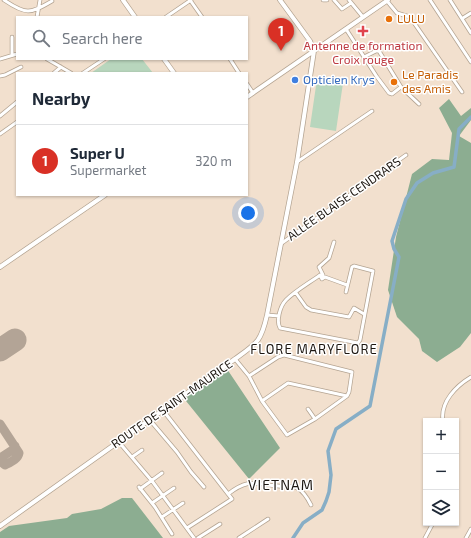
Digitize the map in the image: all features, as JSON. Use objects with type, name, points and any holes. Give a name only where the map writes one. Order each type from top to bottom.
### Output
[{"type":"street","points":[[4,0],[15,7],[33,11],[52,1]]},
{"type":"street","points":[[37,16],[40,0]]},
{"type":"street","points":[[123,0],[134,16]]},
{"type":"street","points":[[167,16],[191,0],[201,16]]},
{"type":"street","points":[[280,0],[310,41],[314,51]]},
{"type":"street","points":[[334,0],[342,9],[350,1],[363,17]]},
{"type":"street","points":[[248,96],[387,0],[397,13],[410,17],[462,92]]},
{"type":"street","points":[[430,0],[471,62]]},
{"type":"street","points":[[450,0],[463,18],[471,33]]},
{"type":"street","points":[[463,18],[471,13]]},
{"type":"street","points":[[346,29],[389,93],[392,94],[401,87]]},
{"type":"street","points":[[12,37],[12,56]]},
{"type":"street","name":"ROUTE DE SAINT-MAURICE","points":[[0,526],[118,440],[235,359],[258,340],[264,331],[297,162],[314,51]]},
{"type":"street","points":[[364,57],[379,51],[401,87],[419,104]]},
{"type":"street","points":[[0,59],[16,54]]},
{"type":"street","points":[[49,60],[69,72]]},
{"type":"street","points":[[84,72],[102,60]]},
{"type":"street","points":[[165,60],[173,72]]},
{"type":"street","points":[[231,60],[238,72]]},
{"type":"street","points":[[0,76],[5,75],[21,66]]},
{"type":"street","points":[[55,72],[61,67]]},
{"type":"street","points":[[248,86],[252,93]]},
{"type":"street","points":[[0,116],[16,103]]},
{"type":"street","points":[[297,162],[372,111]]},
{"type":"street","points":[[0,134],[16,123]]},
{"type":"street","name":"ALLÉE BLAISE CENDRARS","points":[[282,243],[406,155]]},
{"type":"street","points":[[0,267],[104,196]]},
{"type":"street","points":[[322,279],[323,275],[318,268],[320,264],[330,257],[334,242]]},
{"type":"street","points":[[322,279],[320,275],[285,301],[279,316],[278,326],[281,328],[357,344],[360,340],[373,271],[352,266],[346,292]]},
{"type":"street","points":[[322,279],[325,277],[347,285]]},
{"type":"street","points":[[296,293],[306,307],[311,310],[349,318],[354,308],[364,314]]},
{"type":"street","points":[[267,315],[279,316]]},
{"type":"street","points":[[235,359],[249,376],[262,401],[286,435],[315,419],[347,396],[349,392],[351,372],[287,356],[278,357],[249,376]]},
{"type":"street","points":[[443,418],[442,411],[448,398],[463,382],[471,377]]},
{"type":"street","points":[[262,401],[288,383],[347,396]]},
{"type":"street","points":[[308,409],[315,419]]},
{"type":"street","points":[[162,410],[232,499],[187,528]]},
{"type":"street","points":[[148,419],[177,452],[204,487]]},
{"type":"street","points":[[118,440],[174,509],[194,538]]},
{"type":"street","points":[[132,457],[142,450]]},
{"type":"street","points":[[162,473],[152,481],[139,488],[152,503],[172,534]]},
{"type":"street","points":[[228,494],[240,485],[250,482],[294,487],[304,493],[311,504]]},
{"type":"street","points":[[152,503],[174,488]]},
{"type":"street","points":[[162,518],[183,503]]},
{"type":"street","points":[[239,538],[268,519]]},
{"type":"street","points":[[198,538],[220,524]]},
{"type":"street","points":[[425,538],[431,526]]},
{"type":"street","points":[[466,538],[471,529]]},
{"type":"green space","points":[[110,60],[143,60],[152,72],[92,72]]},
{"type":"green space","points":[[317,79],[343,83],[336,131],[310,127]]},
{"type":"green space","points":[[449,99],[461,116],[471,108],[471,120],[459,136],[471,143],[471,333],[460,347],[437,362],[422,351],[419,339],[397,317],[388,290],[396,237],[412,174],[432,159],[449,160],[452,133],[439,108]]},
{"type":"green space","points":[[225,366],[280,448],[249,479],[182,396]]},
{"type":"green space","points":[[122,498],[132,498],[163,538],[0,538],[0,532],[9,526],[67,518],[72,514],[101,509]]},
{"type":"waterway","points":[[293,538],[303,523],[322,510],[326,501],[329,492],[331,475],[328,451],[336,429],[370,406],[399,257],[394,249],[392,241],[406,199],[417,183],[433,173],[454,167],[459,129],[471,117]]},
{"type":"taxiway","points":[[3,348],[15,346],[18,343],[15,340]]},
{"type":"taxiway","points":[[0,424],[19,453],[16,459],[5,465],[0,461]]},
{"type":"taxiway","points":[[0,458],[14,449],[15,446]]},
{"type":"runway","points":[[0,350],[15,340]]},
{"type":"place","name":"LULU","points":[[389,19]]},
{"type":"place","name":"Antenne de formation Croix rouge","points":[[363,31]]},
{"type":"place","name":"Super U","points":[[281,51]]},
{"type":"place","name":"Opticien Krys","points":[[295,80]]},
{"type":"place","name":"Le Paradis des Amis","points":[[394,82]]},
{"type":"district","name":"FLORE MARYFLORE","points":[[314,349]]},
{"type":"district","name":"VIETNAM","points":[[281,485]]}]
